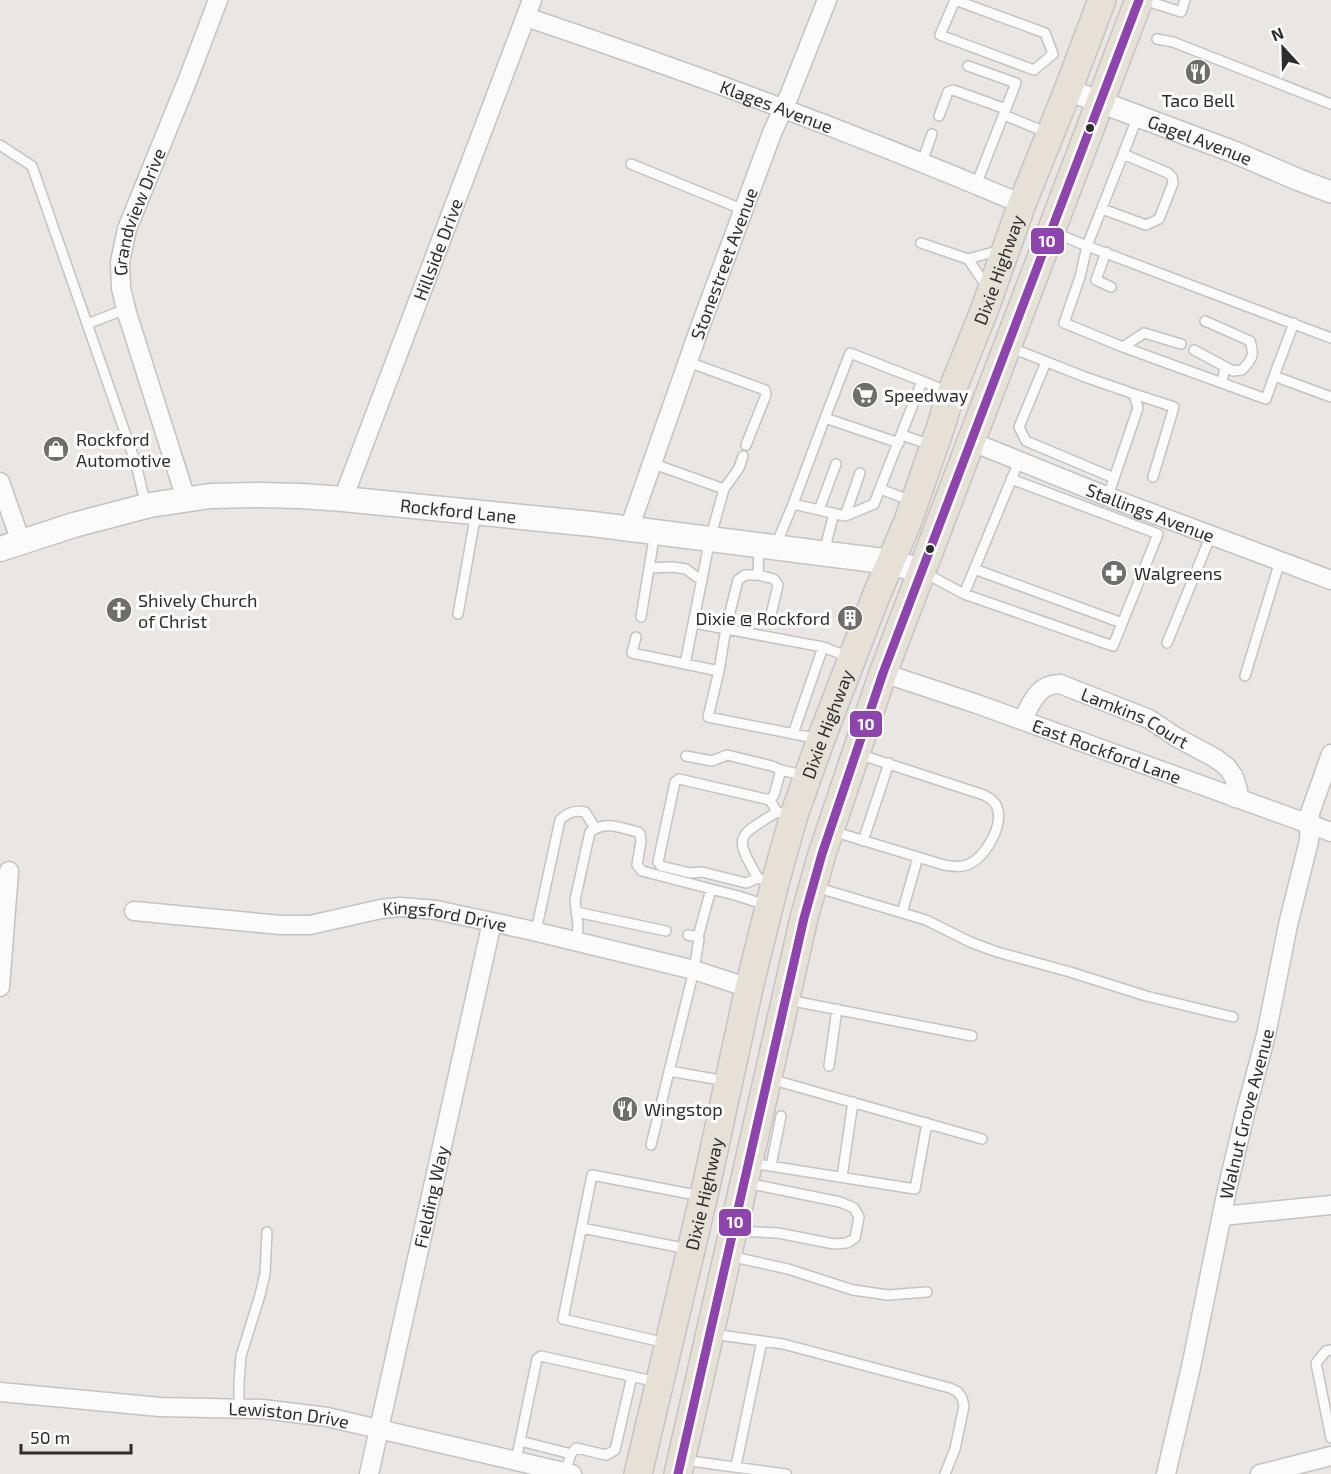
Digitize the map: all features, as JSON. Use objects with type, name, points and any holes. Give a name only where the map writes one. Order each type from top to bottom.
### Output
[{"type":"main road","name":"Dixie Highway","points":[[638,1474],[729,1082],[768,889],[786,814],[807,777],[876,596],[915,502],[951,393],[1022,204],[1068,90],[1065,59],[1101,0]]},
{"type":"main road","name":"Dixie Highway","points":[[679,1467],[730,1243],[754,1171],[768,1078],[812,887],[883,673],[970,441],[1142,0]]},
{"type":"main road","name":"Rockford Lane","points":[[10,546],[74,525],[146,506],[210,496],[259,495],[344,499],[592,524],[824,552],[891,562],[921,571]]},
{"type":"main road","points":[[749,988],[767,1000],[763,1020],[777,1038]]},
{"type":"street","name":"Grandview Drive","points":[[186,499],[126,309],[121,288],[120,262],[127,229],[218,0]]},
{"type":"street","name":"Stonestreet Avenue","points":[[629,529],[772,133],[827,0]]},
{"type":"street","name":"Klages Avenue","points":[[529,8],[618,48],[922,162],[1022,204]]},
{"type":"street","name":"Hillside Drive","points":[[344,499],[529,8]]},
{"type":"street","name":"Gagel Avenue","points":[[1068,90],[1234,152],[1331,192]]},
{"type":"street","name":"Stallings Avenue","points":[[970,441],[1331,580]]},
{"type":"street","points":[[0,482],[10,546]]},
{"type":"street","name":"East Rockford Lane","points":[[883,673],[977,704],[1331,832]]},
{"type":"street","name":"Lamkins Court","points":[[1022,720],[1043,688],[1051,684],[1060,684],[1149,719],[1215,758],[1227,767],[1234,777],[1238,790],[1235,798]]},
{"type":"street","name":"Walnut Grove Avenue","points":[[1166,1474],[1245,1114],[1266,1035],[1288,925],[1309,841],[1310,813],[1331,754]]},
{"type":"street","points":[[0,987],[9,871]]},
{"type":"street","name":"Kingsford Drive","points":[[134,912],[281,926],[310,925],[381,909],[410,907],[438,910],[694,970],[749,988]]},
{"type":"street","name":"Fielding Way","points":[[369,1474],[492,922]]},
{"type":"street","points":[[1222,1216],[1331,1205]]},
{"type":"street","name":"Lewiston Drive","points":[[0,1392],[160,1407],[270,1409],[307,1414],[379,1429],[520,1466],[569,1473]]},
{"type":"street","points":[[1260,1474],[1331,1456]]},
{"type":"lane","points":[[955,0],[1045,33],[1065,59],[1034,70],[940,35],[955,0]]},
{"type":"lane","points":[[1142,0],[1181,12],[1185,0]]},
{"type":"lane","points":[[1156,39],[1173,42],[1331,104]]},
{"type":"lane","points":[[968,66],[1016,83],[976,185]]},
{"type":"lane","points":[[939,116],[948,92],[953,90],[1050,134]]},
{"type":"lane","points":[[1138,116],[1087,246],[1080,278],[1064,323],[1266,399],[1294,324]]},
{"type":"lane","points":[[922,162],[932,134]]},
{"type":"lane","points":[[0,145],[33,166],[136,464],[146,506]]},
{"type":"lane","points":[[1102,209],[1146,225],[1159,219],[1173,183],[1172,177],[1168,172],[1124,154]]},
{"type":"lane","points":[[631,164],[744,210]]},
{"type":"lane","points":[[1051,231],[1331,338]]},
{"type":"lane","points":[[921,243],[968,259],[1005,249]]},
{"type":"lane","points":[[1106,252],[1096,280],[1111,287]]},
{"type":"lane","points":[[968,259],[990,291]]},
{"type":"lane","points":[[87,324],[126,309]]},
{"type":"lane","points":[[1194,350],[1233,371],[1242,370],[1251,359],[1253,351],[1250,342],[1206,321]]},
{"type":"lane","points":[[1123,347],[1144,333],[1181,344]]},
{"type":"lane","points":[[1007,346],[1085,378],[1174,407],[1153,477]]},
{"type":"lane","points":[[758,575],[767,546],[793,504],[850,352],[951,393]]},
{"type":"lane","points":[[688,362],[765,390],[766,394],[746,445]]},
{"type":"lane","points":[[1046,362],[1019,427],[1026,441],[1114,477]]},
{"type":"lane","points":[[1222,383],[1225,367]]},
{"type":"lane","points":[[1275,376],[1331,398]]},
{"type":"lane","points":[[793,504],[845,516],[874,504],[922,381]]},
{"type":"lane","points":[[1108,496],[1138,408],[1134,394]]},
{"type":"lane","points":[[825,418],[848,430],[872,438],[900,439],[934,446]]},
{"type":"lane","points":[[685,664],[710,539],[724,489],[739,468],[743,456]]},
{"type":"lane","points":[[964,594],[1019,461]]},
{"type":"lane","points":[[651,463],[724,489]]},
{"type":"lane","points":[[819,510],[836,464]]},
{"type":"lane","points":[[845,516],[860,473]]},
{"type":"lane","points":[[921,571],[964,594],[1113,646],[1158,534],[1011,478]]},
{"type":"lane","points":[[880,489],[915,502]]},
{"type":"lane","points":[[458,614],[476,513]]},
{"type":"lane","points":[[824,552],[834,513]]},
{"type":"lane","points":[[641,617],[655,532]]},
{"type":"lane","points":[[1167,643],[1211,535]]},
{"type":"lane","points":[[1245,675],[1280,561]]},
{"type":"lane","points":[[649,568],[686,569],[702,581]]},
{"type":"lane","points":[[975,569],[1122,623]]},
{"type":"lane","points":[[770,619],[778,585],[774,579],[745,575],[738,580],[708,717],[821,739]]},
{"type":"lane","points":[[694,623],[823,647],[852,658]]},
{"type":"lane","points":[[636,637],[632,653],[719,671]]},
{"type":"lane","points":[[793,734],[823,647]]},
{"type":"lane","points":[[830,830],[957,867],[968,865],[977,859],[987,850],[992,840],[999,817],[995,802],[984,795],[856,753]]},
{"type":"lane","points":[[686,756],[712,761],[727,755],[807,777]]},
{"type":"lane","points":[[863,841],[889,763]]},
{"type":"lane","points":[[770,800],[774,795],[781,770]]},
{"type":"lane","points":[[679,779],[770,800],[786,814],[754,827],[741,840],[746,858],[768,889],[702,872],[690,873],[661,866],[658,862],[675,783],[679,779]]},
{"type":"lane","points":[[536,932],[561,820],[566,814],[585,812],[595,828]]},
{"type":"lane","points":[[577,942],[578,925],[575,900],[590,832],[600,825],[640,834],[637,865],[642,871],[711,889],[768,889]]},
{"type":"lane","points":[[902,913],[918,857]]},
{"type":"lane","points":[[812,887],[926,920],[970,942],[997,952],[1146,996],[1233,1017]]},
{"type":"lane","points":[[651,1145],[694,970],[698,937],[711,889]]},
{"type":"lane","points":[[576,912],[666,931]]},
{"type":"lane","points":[[688,935],[698,937]]},
{"type":"lane","points":[[785,999],[972,1036]]},
{"type":"lane","points":[[829,1066],[837,1010]]},
{"type":"lane","points":[[669,1071],[729,1082]]},
{"type":"lane","points":[[768,1078],[982,1139]]},
{"type":"lane","points":[[842,1178],[853,1102]]},
{"type":"lane","points":[[754,1171],[782,1116]]},
{"type":"lane","points":[[754,1171],[842,1178],[915,1189],[927,1123]]},
{"type":"lane","points":[[730,1243],[778,1233],[834,1244],[847,1243],[855,1238],[859,1217],[854,1208],[754,1171]]},
{"type":"lane","points":[[669,1343],[563,1319],[592,1175],[703,1197]]},
{"type":"lane","points":[[582,1228],[691,1250]]},
{"type":"lane","points":[[239,1408],[241,1356],[265,1274],[267,1232]]},
{"type":"lane","points":[[730,1243],[788,1269],[852,1290],[888,1295],[927,1292]]},
{"type":"lane","points":[[710,1333],[783,1344],[958,1392],[964,1406],[955,1449],[945,1474]]},
{"type":"lane","points":[[735,1467],[762,1341]]},
{"type":"lane","points":[[1331,1350],[1326,1351],[1316,1363],[1331,1438]]},
{"type":"lane","points":[[520,1466],[520,1441],[537,1359],[541,1356],[659,1382]]},
{"type":"lane","points":[[569,1473],[571,1454],[576,1448],[606,1455],[615,1450],[632,1376]]},
{"type":"lane","points":[[520,1441],[571,1454]]},
{"type":"lane","points":[[679,1467],[735,1467],[786,1474]]},
{"type":"transit line","name":"10","points":[[678,1474],[804,918],[822,854],[883,673],[1139,0]]},
{"type":"place","name":"Taco Bell","points":[[1198,72]]},
{"type":"place","name":"Speedway","points":[[865,395]]},
{"type":"place","name":"Rockford Automotive","points":[[56,449]]},
{"type":"place","name":"Walgreens","points":[[1114,573]]},
{"type":"place","name":"Shively Church of Christ","points":[[119,610]]},
{"type":"place","name":"Dixie @ Rockford","points":[[850,618]]},
{"type":"place","name":"Wingstop","points":[[625,1109]]}]
